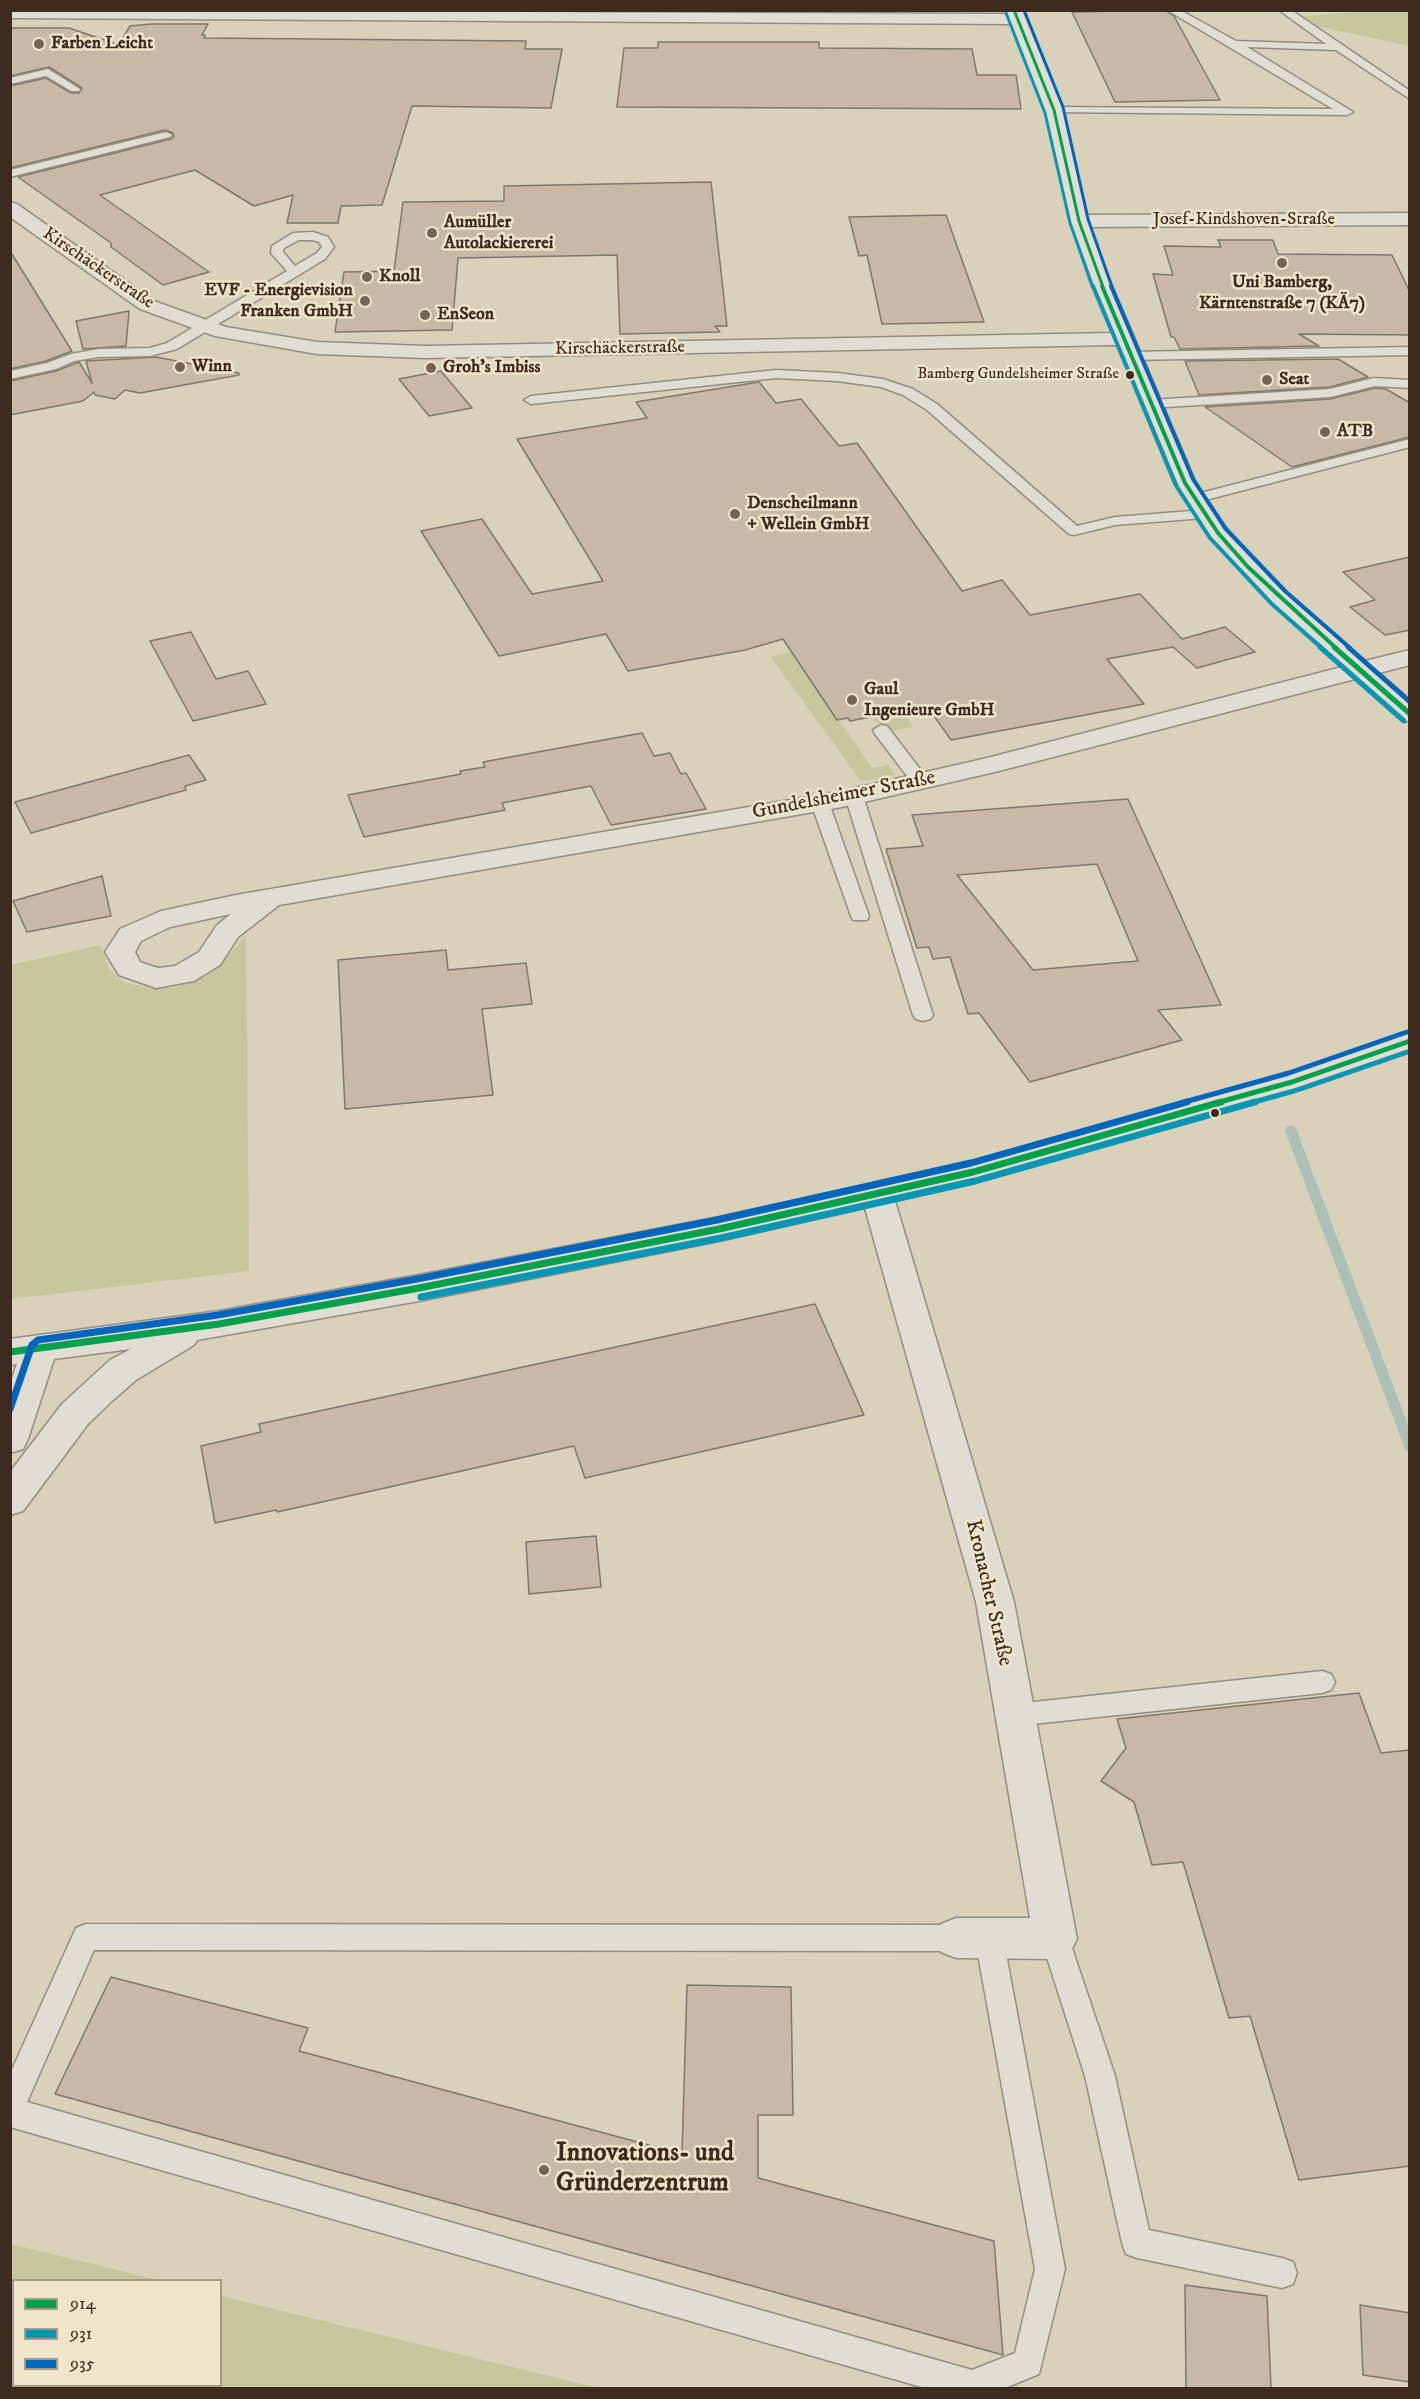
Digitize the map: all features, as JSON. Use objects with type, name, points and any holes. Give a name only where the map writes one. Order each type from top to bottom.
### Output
[{"type":"street","points":[[10,13],[1016,15],[1054,110],[1079,221],[1127,348],[1185,483],[1218,533],[1271,590],[1410,714]]},
{"type":"street","name":"Kirschäckerstraße","points":[[10,208],[147,305],[205,327],[236,335],[317,348],[413,352],[1127,348]]},
{"type":"street","name":"Josef-Kindshoven-Straße","points":[[1079,221],[1410,219]]},
{"type":"street","name":"Gundelsheimer Straße","points":[[270,898],[854,796],[1410,657]]},
{"type":"street","points":[[10,1439],[25,1351],[196,1327],[419,1288],[719,1230],[973,1172],[1292,1082],[1410,1041]]},
{"type":"street","name":"Kronacher Straße","points":[[877,1194],[995,1602],[1054,1939]]},
{"type":"street","points":[[10,1500],[75,1414],[99,1391],[123,1370],[196,1327]]},
{"type":"street","points":[[973,1938],[1054,1939]]},
{"type":"lane","points":[[1054,110],[1347,112],[1234,44],[1172,10]]},
{"type":"lane","points":[[1284,10],[1410,96]]},
{"type":"lane","points":[[1234,44],[1336,47]]},
{"type":"lane","points":[[10,81],[48,72],[75,89]]},
{"type":"lane","points":[[1396,87],[1410,77]]},
{"type":"lane","points":[[10,174],[166,135]]},
{"type":"lane","points":[[10,375],[99,353],[150,352],[171,346],[293,271]]},
{"type":"lane","points":[[1127,348],[1410,351]]},
{"type":"lane","points":[[531,400],[776,374],[837,377],[883,383],[908,392],[932,407],[1074,531],[1199,506],[1410,443]]},
{"type":"lane","points":[[1150,404],[1330,393],[1374,382],[1410,384]]},
{"type":"lane","points":[[881,730],[920,781]]},
{"type":"lane","points":[[854,796],[923,1015]]},
{"type":"lane","points":[[820,802],[860,916]]},
{"type":"lane","points":[[1015,1715],[1322,1682]]},
{"type":"lane","points":[[86,1937],[973,1938],[1050,2269],[1028,2363],[972,2386],[10,2110],[86,1937]]},
{"type":"lane","points":[[1054,1939],[1100,2076],[1137,2243],[1282,2273]]},
{"type":"green space","points":[[1368,11],[1409,11],[1409,46],[1304,23],[1296,17]]},
{"type":"green space","points":[[851,635],[816,688],[872,768],[888,765],[895,775],[861,781],[771,657]]},
{"type":"green space","points":[[902,711],[913,727],[887,732],[872,717]]},
{"type":"green space","points":[[246,935],[249,1271],[11,1299],[11,965],[101,945],[109,970],[124,982],[148,988],[174,988],[205,977],[222,963]]},
{"type":"green space","points":[[11,2244],[154,2279],[12,2279],[12,2387],[222,2387],[222,2296],[598,2388],[11,2388]]},
{"type":"building","points":[[1165,10],[1174,16],[1220,100],[1115,102],[1072,12]]},
{"type":"building","points":[[208,24],[202,35],[205,35],[204,38],[526,41],[525,49],[562,49],[551,108],[412,106],[382,205],[341,206],[338,223],[287,223],[293,195],[254,206],[195,170],[100,195],[209,272],[163,285],[111,247],[111,243],[18,177],[171,139],[174,137],[173,133],[165,130],[10,168],[10,86],[46,78],[71,93],[79,93],[82,88],[49,67],[10,76],[10,28],[69,28],[119,45],[130,26]]},
{"type":"building","points":[[658,42],[819,42],[819,48],[972,49],[977,75],[1016,75],[1021,109],[617,107],[624,48],[658,48]]},
{"type":"building","points":[[711,182],[727,326],[715,326],[720,332],[620,334],[617,255],[458,258],[452,330],[335,332],[344,272],[394,271],[403,202],[504,201],[504,186]]},
{"type":"building","points":[[946,215],[984,322],[882,324],[867,255],[859,256],[849,217]]},
{"type":"building","points":[[1218,240],[1273,240],[1278,254],[1392,255],[1410,292],[1410,335],[1299,334],[1319,346],[1180,349],[1174,337],[1171,337],[1153,274],[1173,275],[1164,246],[1221,247]]},
{"type":"building","points":[[10,251],[72,351],[46,361],[10,369]]},
{"type":"building","points":[[129,311],[126,346],[83,349],[76,321]]},
{"type":"building","points":[[156,357],[239,373],[239,375],[140,393],[125,390],[115,399],[95,395],[94,392],[83,401],[10,415],[10,381],[56,371],[79,362],[92,383],[86,361]]},
{"type":"building","points":[[1338,359],[1368,377],[1330,387],[1199,395],[1185,361]]},
{"type":"building","points":[[441,371],[472,408],[429,416],[399,379]]},
{"type":"building","name":"Denscheilmann + Wellein GmbH","points":[[759,382],[776,403],[801,399],[839,446],[857,443],[962,591],[1002,580],[1030,615],[1140,594],[1182,639],[1225,627],[1255,652],[1197,668],[1173,647],[1107,659],[1144,704],[951,740],[927,706],[850,721],[848,718],[837,720],[783,639],[745,650],[628,671],[606,634],[499,656],[421,531],[482,519],[532,594],[603,581],[517,439],[647,418],[636,402]]},
{"type":"building","name":"ATB","points":[[1375,388],[1386,389],[1410,403],[1410,437],[1292,467],[1205,407],[1330,399]]},
{"type":"building","points":[[1410,557],[1410,630],[1385,635],[1350,607],[1375,600],[1343,572]]},
{"type":"building","points":[[191,632],[216,679],[248,671],[266,704],[193,721],[150,641]]},
{"type":"building","points":[[642,733],[654,756],[670,753],[681,774],[686,773],[706,809],[611,825],[591,786],[502,803],[505,810],[364,837],[348,795],[461,774],[460,771],[485,767],[483,762]]},
{"type":"building","points":[[189,755],[206,780],[185,786],[186,790],[31,833],[15,802]]},
{"type":"building","points":[[1128,799],[1221,1005],[1158,1010],[1182,1040],[1030,1082],[979,1013],[968,1014],[950,957],[933,959],[929,947],[917,948],[886,849],[923,846],[912,815]],"holes":[[[1097,864],[1138,961],[1033,970],[957,875]]]},
{"type":"building","points":[[102,876],[111,916],[27,932],[13,901]]},
{"type":"building","points":[[446,950],[448,970],[526,963],[532,1004],[482,1009],[493,1095],[345,1109],[338,960]]},
{"type":"building","points":[[815,1304],[864,1415],[585,1478],[574,1446],[277,1512],[276,1510],[215,1523],[201,1446],[261,1432],[259,1424]]},
{"type":"building","points":[[596,1536],[601,1587],[529,1594],[526,1542]]},
{"type":"building","points":[[1359,1693],[1381,1753],[1410,1750],[1410,2166],[1299,2180],[1250,2016],[1229,2018],[1183,1862],[1152,1865],[1134,1802],[1101,1781],[1126,1748],[1117,1719]]},
{"type":"building","name":"Innovations- und Gründerzentrum","points":[[111,1977],[308,2028],[299,2051],[682,2154],[687,1985],[791,1987],[793,2115],[758,2115],[758,2178],[994,2241],[1003,2355],[55,2094]]},
{"type":"building","points":[[1185,2285],[1267,2296],[1271,2388],[1186,2388]]},
{"type":"building","points":[[1360,2305],[1410,2313],[1410,2382],[1363,2375]]},
{"type":"waterway","points":[[1291,1131],[1410,1446]]},
{"type":"transit line","name":"914","points":[[1014,10],[1054,110],[1079,221],[1100,281],[1185,483],[1218,533],[1248,567],[1279,598],[1410,714]]},
{"type":"transit line","name":"935","points":[[1024,10],[1063,107],[1088,219],[1108,278],[1193,479],[1225,528],[1255,561],[1285,591],[1410,702]]},
{"type":"transit line","name":"931","points":[[1006,13],[1045,113],[1070,223],[1092,284],[1177,487],[1210,538],[1273,605],[1404,721]]},
{"type":"transit line","name":"935","points":[[10,1409],[32,1345],[38,1340],[218,1315],[417,1279],[717,1220],[971,1163],[1289,1073],[1407,1032]]},
{"type":"transit line","name":"914","points":[[10,1352],[219,1324],[419,1288],[719,1229],[973,1172],[1292,1082],[1410,1041]]},
{"type":"transit line","name":"931","points":[[421,1297],[721,1238],[975,1181],[1294,1091],[1410,1051]]},
{"type":"place","name":"Farben Leicht","points":[[39,44]]},
{"type":"place","name":"Aumüller Autolackiererei","points":[[432,233]]},
{"type":"place","name":"Uni Bamberg, Kärntenstraße 7 (KÄ7)","points":[[1282,263]]},
{"type":"place","name":"Knoll","points":[[367,277]]},
{"type":"place","name":"EVF - Energievision Franken GmbH","points":[[365,301]]},
{"type":"place","name":"EnSeon","points":[[425,315]]},
{"type":"place","name":"Winn","points":[[180,367]]},
{"type":"place","name":"Groh's Imbiss","points":[[431,368]]},
{"type":"place","name":"Bamberg Gundelsheimer Straße","points":[[1130,375]]},
{"type":"place","name":"Seat","points":[[1267,380]]},
{"type":"place","name":"ATB","points":[[1325,432]]},
{"type":"place","name":"Denscheilmann + Wellein GmbH","points":[[735,514]]},
{"type":"place","name":"Gaul Ingenieure GmbH","points":[[852,700]]},
{"type":"place","name":"Innovations- und Gründerzentrum","points":[[544,2170]]}]
